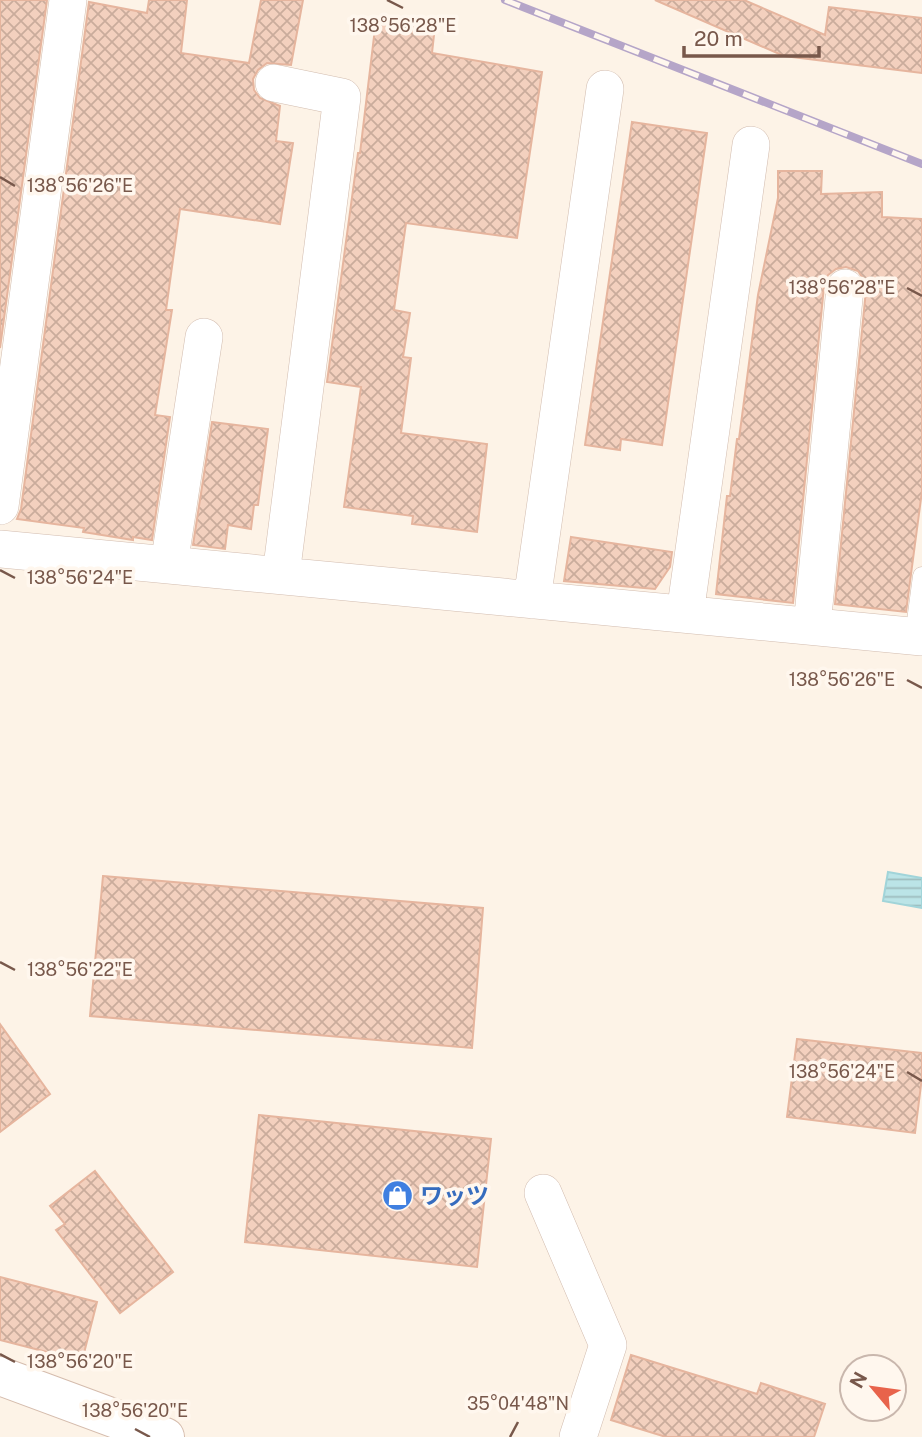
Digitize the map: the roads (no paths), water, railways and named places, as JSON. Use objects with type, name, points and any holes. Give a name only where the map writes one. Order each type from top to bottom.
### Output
[{"type":"street","points":[[0,506],[68,0]]},
{"type":"street","points":[[274,83],[342,97],[281,575]]},
{"type":"street","points":[[532,600],[605,89]]},
{"type":"street","points":[[685,614],[751,145]]},
{"type":"street","points":[[812,626],[845,288]]},
{"type":"street","points":[[169,565],[204,337]]},
{"type":"street","points":[[0,549],[918,636]]},
{"type":"street","points":[[543,1193],[608,1345],[578,1437]]},
{"type":"street","points":[[0,1377],[165,1437]]},
{"type":"lane","points":[[918,636],[922,576]]},
{"type":"water","points":[[888,872],[922,878],[922,908],[883,901]]},
{"type":"railway","points":[[505,0],[922,164]]},
{"type":"place","name":"ワッツ","points":[[397,1195]]}]
